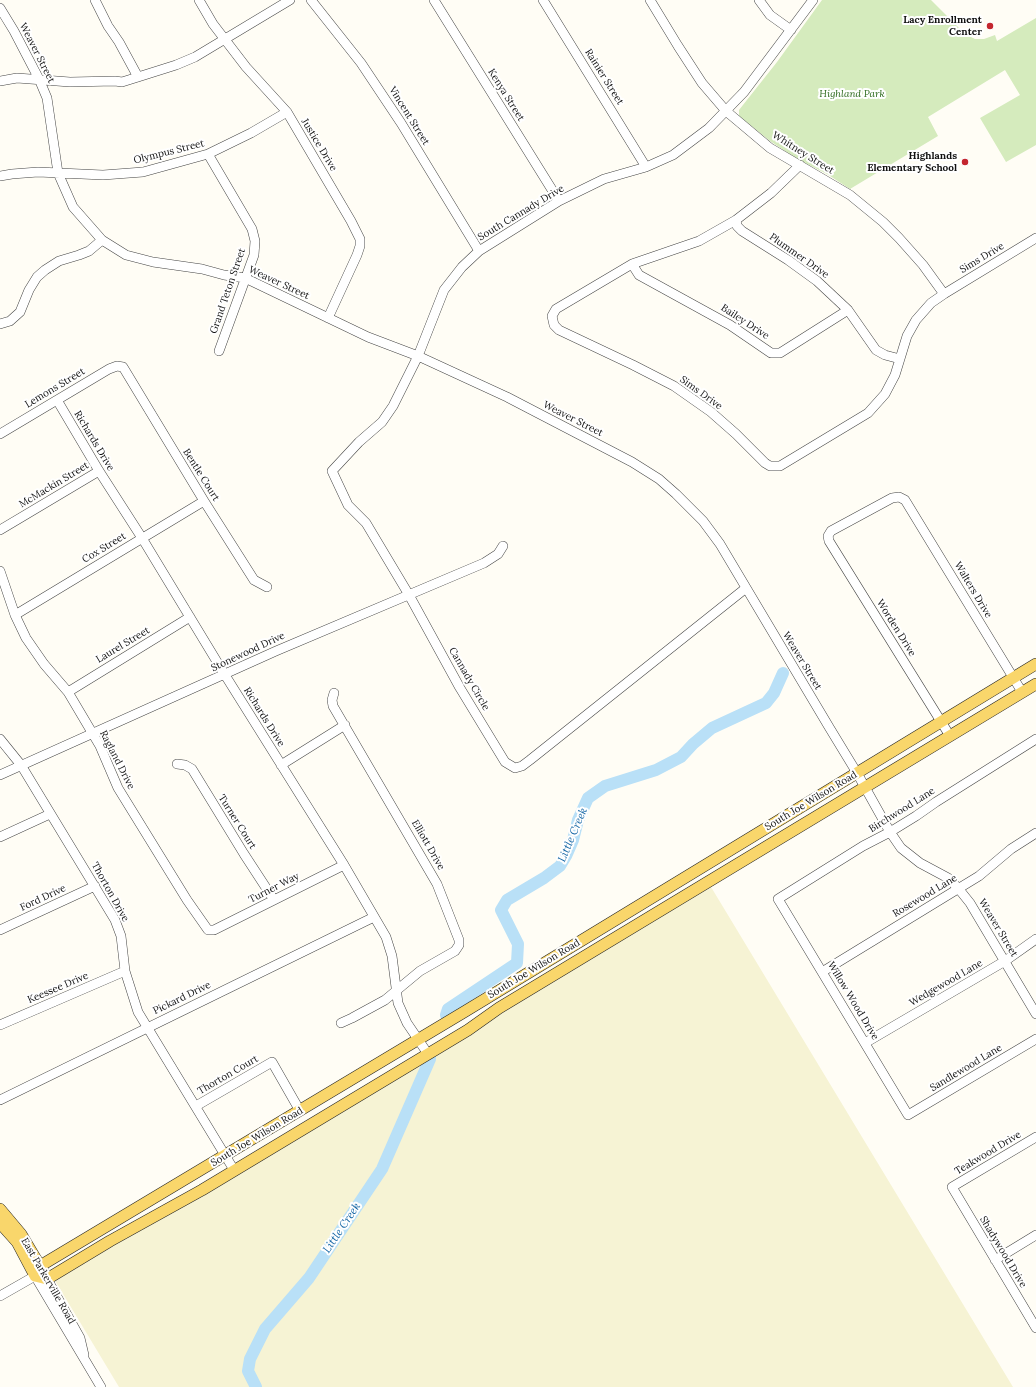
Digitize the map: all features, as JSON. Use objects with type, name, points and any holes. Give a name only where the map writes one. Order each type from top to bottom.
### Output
[{"type":"main road","name":"South Joe Wilson Road","points":[[34,1276],[40,1266],[418,1040],[1036,664]]},
{"type":"main road","name":"South Joe Wilson Road","points":[[47,1279],[234,1170],[468,1030],[499,1008],[1036,684]]},
{"type":"main road","name":"East Parkerville Road","points":[[0,1209],[21,1234],[47,1279]]},
{"type":"main road","name":"East Parkerville Road","points":[[0,1223],[17,1242],[34,1276]]},
{"type":"main road","points":[[34,1276],[47,1279]]},
{"type":"street","points":[[95,0],[138,78]]},
{"type":"street","name":"Justice Drive","points":[[199,0],[224,39],[246,67],[287,112],[351,220],[360,239],[360,246],[357,255],[328,318]]},
{"type":"street","points":[[0,80],[17,78],[70,82],[122,82],[138,78],[195,57],[290,0]]},
{"type":"street","name":"Vincent Street","points":[[311,0],[362,63],[401,123],[479,251]]},
{"type":"street","name":"Kenya Street","points":[[434,0],[559,201]]},
{"type":"street","name":"Rainier Street","points":[[544,0],[646,167]]},
{"type":"street","name":"Whitney Street","points":[[650,0],[702,82],[726,111],[770,148],[850,195],[883,222],[923,265],[944,294]]},
{"type":"street","points":[[759,0],[770,15],[791,30]]},
{"type":"street","name":"South Cannady Drive","points":[[418,356],[444,290],[462,267],[479,251],[559,201],[604,179],[646,167],[673,155],[710,128],[744,92],[813,0]]},
{"type":"street","name":"Weaver Street","points":[[0,8],[14,31],[39,79],[47,98],[58,173],[73,207],[102,240],[126,255],[153,262],[202,269],[224,275],[245,278],[368,337],[418,356],[507,397],[632,462],[659,479],[676,494],[703,521],[720,544],[857,773],[890,832],[901,848],[920,863],[948,878],[958,888],[970,903],[1036,1014]]},
{"type":"street","name":"Olympus Street","points":[[0,176],[38,172],[103,175],[143,172],[208,154],[251,133],[287,112]]},
{"type":"street","name":"Grand Teton Street","points":[[208,154],[252,229],[255,241],[254,255],[219,350]]},
{"type":"street","name":"Sims Drive","points":[[800,165],[771,193],[736,220],[699,241],[632,264],[556,309],[552,316],[554,325],[559,330],[674,386],[712,412],[765,463],[770,466],[780,466],[868,413],[885,394],[896,375],[907,336],[916,320],[931,303],[1036,238]]},
{"type":"street","name":"Plummer Drive","points":[[736,220],[737,226],[742,231],[788,260],[817,281],[848,310],[876,350],[885,355],[900,359]]},
{"type":"street","points":[[0,324],[10,321],[20,312],[29,290],[37,277],[45,270],[59,261],[88,251],[102,240]]},
{"type":"street","name":"Bailey Drive","points":[[632,264],[639,275],[730,325],[771,353],[780,353],[848,310]]},
{"type":"street","name":"Cannady Circle","points":[[418,356],[393,406],[382,422],[359,442],[332,471],[348,504],[366,524],[409,595],[460,688],[506,762],[515,768],[522,766],[746,588]]},
{"type":"street","name":"Lemons Street","points":[[0,434],[109,368],[117,366],[123,367]]},
{"type":"street","name":"Bentle Court","points":[[123,367],[204,501],[254,580],[267,587]]},
{"type":"street","name":"Richards Drive","points":[[57,400],[98,472],[142,538],[225,675],[344,865],[386,937],[392,956],[398,1003],[407,1023],[428,1054]]},
{"type":"street","name":"McMackin Street","points":[[0,530],[98,472]]},
{"type":"street","name":"Walters Drive","points":[[831,531],[892,498],[899,497],[905,500],[1022,692]]},
{"type":"street","name":"Cox Street","points":[[15,615],[204,501]]},
{"type":"street","name":"Worden Drive","points":[[831,531],[828,536],[829,541],[950,736]]},
{"type":"street","name":"Stonewood Drive","points":[[0,775],[276,651],[484,562],[498,554],[503,546]]},
{"type":"street","name":"Ragland Drive","points":[[0,571],[15,615],[26,638],[40,658],[68,692],[100,746],[118,788],[187,900],[208,930],[214,930]]},
{"type":"street","name":"Laurel Street","points":[[68,692],[190,617]]},
{"type":"street","name":"Elliott Drive","points":[[334,693],[332,700],[333,706],[437,884],[459,940],[455,951],[420,971],[385,1000],[341,1023]]},
{"type":"street","points":[[281,765],[345,725]]},
{"type":"street","name":"Thorton Drive","points":[[0,739],[21,765],[95,886],[117,926],[121,936],[125,971],[138,1012],[234,1170]]},
{"type":"street","name":"Birchwood Lane","points":[[778,899],[863,846],[890,832],[1036,739]]},
{"type":"street","name":"Turner Court","points":[[177,764],[185,765],[192,769],[274,900]]},
{"type":"street","points":[[0,837],[50,814]]},
{"type":"street","name":"Rosewood Lane","points":[[822,972],[979,876],[1011,849],[1036,833]]},
{"type":"street","name":"Turner Way","points":[[214,930],[344,865]]},
{"type":"street","name":"Ford Drive","points":[[0,930],[95,886]]},
{"type":"street","name":"Willow Wood Drive","points":[[778,899],[908,1115]]},
{"type":"street","name":"Pickard Drive","points":[[0,1100],[374,917]]},
{"type":"street","name":"Wedgewood Lane","points":[[865,1043],[1005,961],[1036,939]]},
{"type":"street","name":"Keessee Drive","points":[[0,1025],[125,971]]},
{"type":"street","name":"Sandlewood Lane","points":[[908,1115],[1036,1039]]},
{"type":"street","name":"Thorton Court","points":[[196,1106],[272,1062],[300,1111]]},
{"type":"street","name":"Teakwood Drive","points":[[952,1188],[1036,1137]]},
{"type":"street","name":"Shadywood Drive","points":[[952,1188],[1036,1328]]},
{"type":"street","points":[[995,1260],[1036,1235]]},
{"type":"street","name":"East Parkerville Road","points":[[34,1276],[101,1387]]},
{"type":"street","name":"South Joe Wilson Road","points":[[0,1296],[34,1276]]},
{"type":"street","name":"East Parkerville Road","points":[[47,1279],[80,1338],[85,1360]]},
{"type":"shaded area","points":[[708,882],[1013,1387],[119,1387],[54,1279]]},
{"type":"green space","name":"Highland Park","points":[[822,0],[931,0],[965,34],[975,39],[984,39],[995,35],[997,41],[1036,18],[1036,145],[1006,162],[980,118],[1020,95],[1005,70],[928,117],[938,136],[850,189],[827,174],[797,159],[770,141],[739,116],[739,110],[777,62]]},
{"type":"waterway","name":"Little Creek","points":[[446,1015],[448,1009],[517,963],[518,944],[501,910],[507,900],[544,878],[560,866],[573,840],[578,820],[588,798],[605,786],[656,770],[681,757],[693,744],[712,728],[766,703],[774,693],[783,673]]},
{"type":"waterway","name":"Little Creek","points":[[256,1387],[248,1371],[250,1359],[265,1329],[309,1278],[382,1169],[430,1059]]},
{"type":"place","name":"Lacy Enrollment Center","points":[[990,26]]},
{"type":"place","name":"Highlands Elementary School","points":[[965,162]]}]
